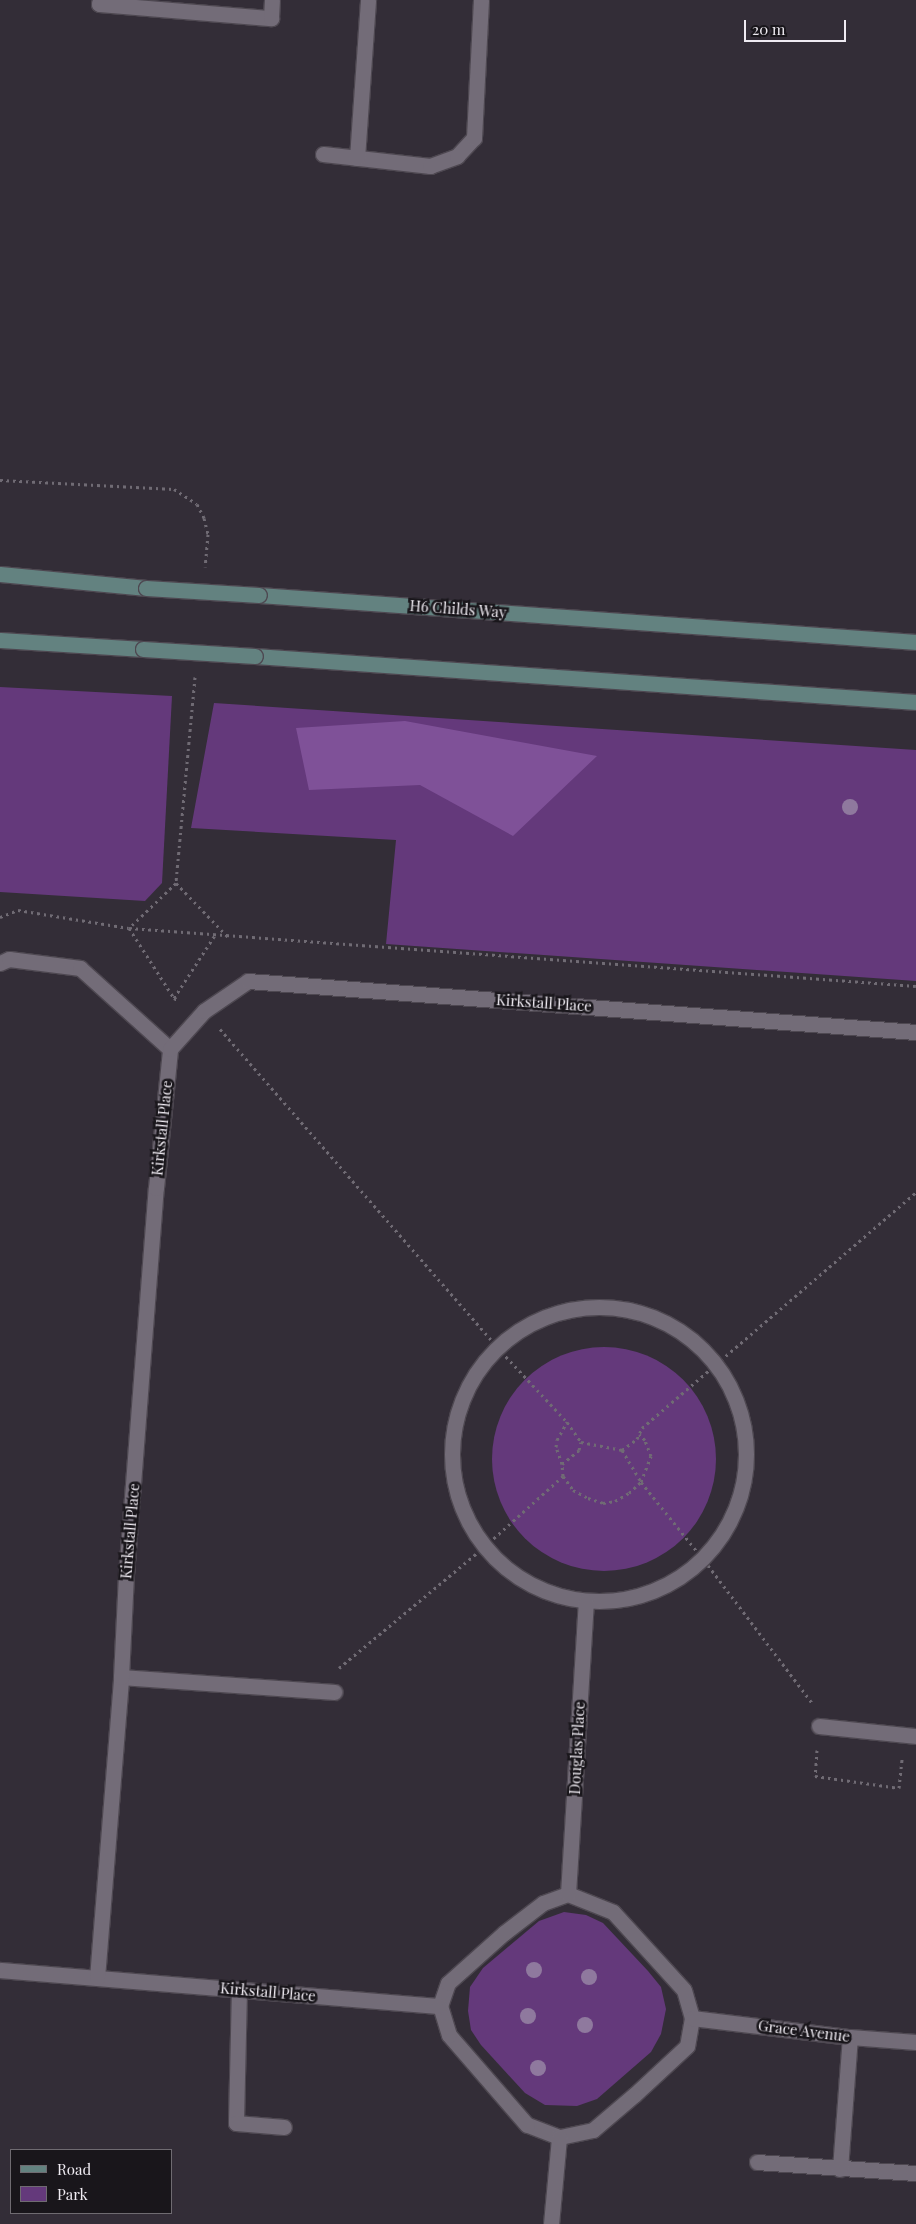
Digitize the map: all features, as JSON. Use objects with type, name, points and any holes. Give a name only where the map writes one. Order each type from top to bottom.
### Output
[{"type":"street","points":[[100,0],[99,4],[271,18],[272,0]]},
{"type":"street","points":[[356,158],[368,0]]},
{"type":"street","points":[[323,154],[430,166],[457,156],[474,138],[481,0]]},
{"type":"street","name":"H6 Childs Way","points":[[0,574],[146,588],[916,642]]},
{"type":"street","points":[[0,640],[916,702]]},
{"type":"street","points":[[0,963],[9,959],[80,968],[170,1049]]},
{"type":"street","name":"Kirkstall Place","points":[[97,1978],[121,1677],[126,1575],[156,1188],[170,1049],[204,1011],[248,981],[916,1032]]},
{"type":"street","points":[[578,1307],[624,1308],[668,1322],[704,1350],[718,1364],[734,1392],[747,1436],[746,1481],[731,1524],[704,1560],[669,1585],[629,1600],[586,1602],[548,1593],[512,1575],[484,1547],[460,1504],[451,1455],[458,1407],[482,1363],[497,1347],[534,1321],[578,1307]]},
{"type":"street","name":"Douglas Place","points":[[568,1894],[586,1602]]},
{"type":"street","points":[[121,1677],[334,1692]]},
{"type":"street","points":[[819,1726],[916,1736]]},
{"type":"street","points":[[568,1894],[613,1912],[684,1990],[692,2018],[688,2046],[634,2095],[593,2130],[559,2137],[527,2125],[449,2035],[440,2006],[448,1983],[504,1933],[543,1903],[568,1894]]},
{"type":"street","name":"Kirkstall Place","points":[[0,1970],[440,2006]]},
{"type":"street","points":[[239,1989],[236,2123],[284,2127]]},
{"type":"street","name":"Grace Avenue","points":[[692,2018],[850,2037],[916,2042]]},
{"type":"street","points":[[840,2169],[850,2037]]},
{"type":"street","points":[[552,2224],[559,2137]]},
{"type":"street","points":[[757,2162],[916,2173]]},
{"type":"path","points":[[129,928],[176,883]]},
{"type":"path","points":[[0,917],[18,910],[129,928],[916,986]]},
{"type":"path","points":[[129,928],[174,998],[204,1011],[497,1347],[567,1422],[581,1442],[622,1450],[637,1439],[642,1428],[916,1192]]},
{"type":"path","points":[[174,998],[215,935]]},
{"type":"path","points":[[567,1422],[557,1440],[556,1447],[562,1464],[562,1476],[574,1490],[588,1498],[603,1503],[615,1500],[629,1493],[641,1482],[651,1456],[645,1440],[639,1434]]},
{"type":"path","points":[[562,1464],[579,1450],[581,1442]]},
{"type":"path","points":[[622,1450],[641,1482],[704,1560],[820,1713],[815,1776],[899,1788],[902,1755],[907,1753]]},
{"type":"path","points":[[312,1691],[484,1547],[562,1476]]},
{"type":"green space","points":[[0,687],[172,696],[162,883],[145,901],[0,892]]},
{"type":"green space","points":[[214,703],[916,750],[916,981],[386,944],[396,840],[191,828]]},
{"type":"green space","points":[[593,1347],[615,1347],[647,1355],[657,1360],[675,1372],[691,1388],[708,1416],[714,1437],[716,1459],[714,1481],[708,1502],[691,1530],[675,1546],[647,1563],[615,1571],[593,1571],[561,1563],[551,1558],[533,1546],[517,1530],[500,1502],[492,1470],[492,1448],[500,1416],[505,1406],[517,1388],[533,1372],[561,1355]]},
{"type":"green space","points":[[564,1912],[586,1915],[603,1923],[661,1987],[666,2009],[661,2034],[651,2052],[597,2099],[577,2106],[545,2105],[525,2093],[481,2045],[471,2030],[468,2011],[470,1987],[483,1968],[539,1921]]},
{"type":"shaded area","points":[[405,721],[597,756],[513,836],[420,785],[309,790],[296,728]]}]
